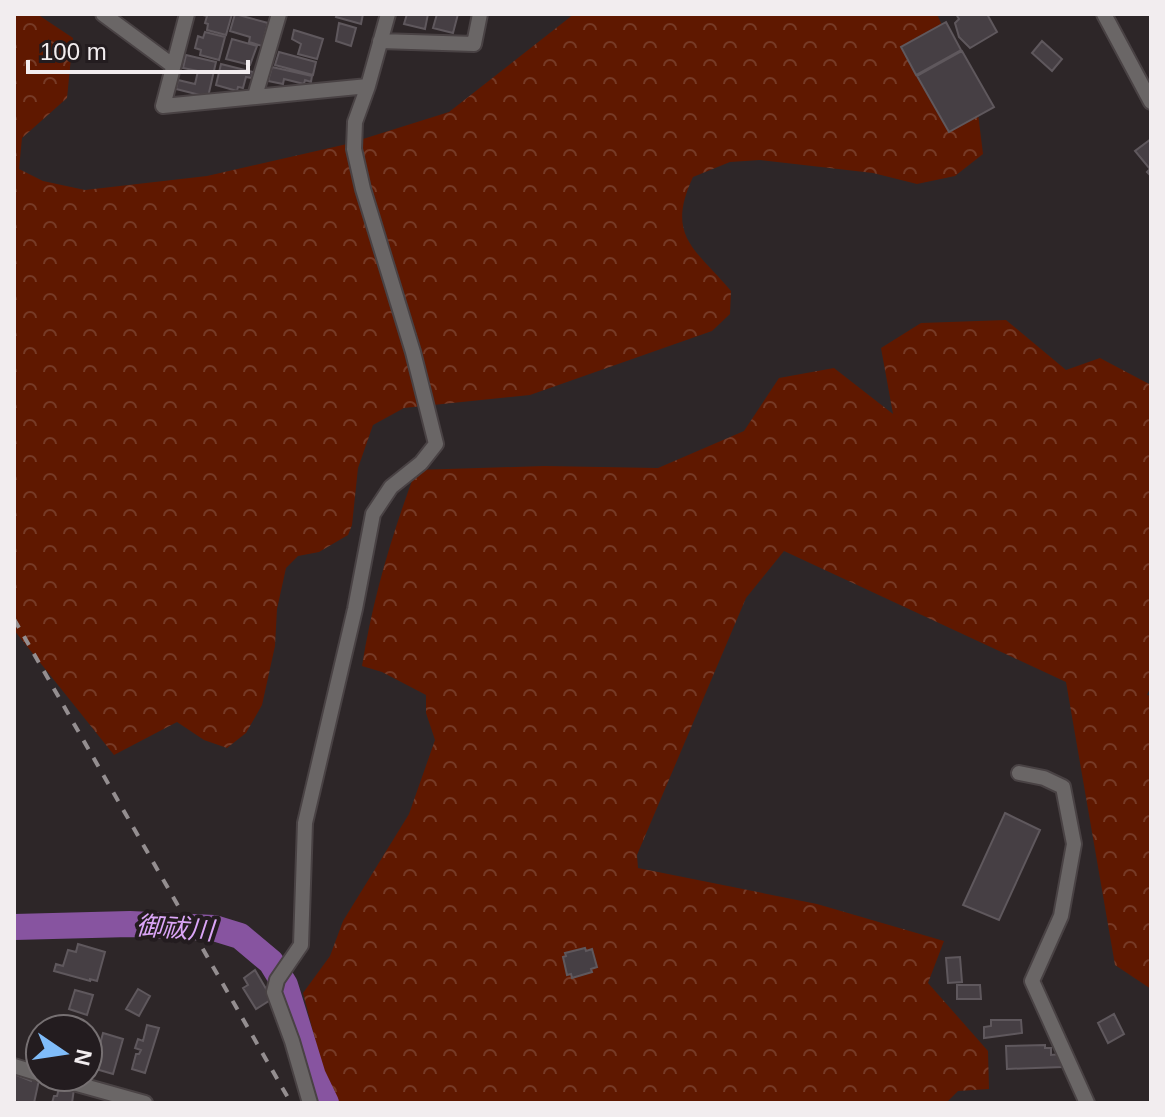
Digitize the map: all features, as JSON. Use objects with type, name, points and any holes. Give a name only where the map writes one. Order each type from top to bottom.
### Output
[{"type":"street","points":[[103,14],[172,65]]},
{"type":"street","points":[[187,14],[163,106],[368,86]]},
{"type":"street","points":[[255,96],[279,14]]},
{"type":"street","points":[[310,1103],[274,992],[280,975],[301,945],[305,823],[355,609],[373,514],[391,487],[421,463],[436,444],[413,352],[363,189],[354,149],[355,122],[388,14]]},
{"type":"street","points":[[380,41],[474,44],[480,14]]},
{"type":"street","points":[[1104,14],[1151,102]]},
{"type":"street","points":[[1019,773],[1044,778],[1063,787],[1074,844],[1061,916],[1032,981],[1087,1103]]},
{"type":"street","points":[[104,1092],[145,1103]]},
{"type":"green space","points":[[14,14],[37,14],[73,38],[67,98],[22,138],[19,169],[43,181],[85,190],[207,176],[347,144],[449,112],[574,14],[937,14],[977,105],[983,154],[955,176],[917,184],[873,173],[760,160],[730,162],[693,177],[685,197],[683,228],[696,252],[731,291],[730,314],[712,331],[530,395],[404,408],[373,425],[358,468],[352,525],[348,535],[319,552],[298,556],[286,568],[277,609],[275,646],[262,705],[246,733],[227,748],[204,740],[177,722],[114,755],[14,630]]},
{"type":"green space","points":[[1006,320],[1066,370],[1100,358],[1151,385],[1151,686],[1147,695],[1151,696],[1151,989],[1115,965],[1066,682],[784,551],[746,598],[637,855],[638,868],[817,904],[944,941],[928,983],[988,1051],[989,1089],[958,1091],[946,1103],[335,1103],[327,1086],[303,993],[330,956],[343,921],[409,814],[435,740],[426,713],[426,695],[382,672],[362,666],[384,566],[416,470],[544,466],[658,468],[744,431],[779,378],[834,368],[893,414],[881,348],[921,323]]},
{"type":"building","points":[[199,14],[232,14],[226,35],[207,30],[207,16]]},
{"type":"building","points":[[235,14],[268,23],[262,46],[249,42],[250,37],[230,31]]},
{"type":"building","points":[[337,14],[363,14],[361,24],[336,17]]},
{"type":"building","points":[[407,14],[428,14],[425,29],[404,24]]},
{"type":"building","points":[[437,14],[458,14],[453,33],[433,28]]},
{"type":"building","points":[[956,14],[987,14],[997,32],[970,48],[959,37]]},
{"type":"building","points":[[946,22],[961,50],[916,75],[901,47]]},
{"type":"building","points":[[339,23],[356,28],[351,46],[336,41]]},
{"type":"building","points":[[294,30],[323,39],[317,59],[298,54],[301,44],[292,39]]},
{"type":"building","points":[[205,32],[225,37],[219,60],[200,55],[201,50],[195,48],[198,36],[203,38]]},
{"type":"building","points":[[232,39],[257,46],[250,65],[226,59]]},
{"type":"building","points":[[1042,41],[1062,59],[1052,71],[1032,53]]},
{"type":"building","points":[[962,51],[994,107],[949,132],[917,76]]},
{"type":"building","points":[[279,52],[316,62],[313,75],[275,65]]},
{"type":"building","points":[[186,55],[216,62],[208,97],[176,89],[178,80],[195,84],[198,71],[183,68]]},
{"type":"building","points":[[221,64],[253,72],[252,78],[246,77],[243,88],[238,87],[237,91],[216,85]]},
{"type":"building","points":[[272,67],[312,76],[311,82],[305,80],[304,84],[284,79],[283,84],[268,81]]},
{"type":"building","points":[[1151,139],[1151,176],[1147,172],[1150,169],[1135,151]]},
{"type":"building","points":[[1005,813],[1040,830],[999,920],[963,905]]},
{"type":"building","points":[[78,944],[105,952],[97,981],[54,971],[56,964],[63,966],[68,950],[76,952]]},
{"type":"building","points":[[585,948],[586,951],[592,949],[597,967],[591,969],[592,972],[572,978],[571,974],[567,975],[563,957],[565,953]]},
{"type":"building","points":[[960,957],[962,982],[948,983],[946,958]]},
{"type":"building","points":[[255,970],[272,999],[256,1009],[243,988],[248,985],[244,978]]},
{"type":"building","points":[[957,985],[980,985],[981,999],[957,999]]},
{"type":"building","points":[[138,989],[150,996],[139,1016],[126,1009]]},
{"type":"building","points":[[75,990],[93,995],[88,1013],[69,1009]]},
{"type":"building","points":[[1114,1014],[1124,1034],[1108,1043],[1098,1023]]},
{"type":"building","points":[[991,1020],[1021,1020],[1022,1033],[984,1038],[984,1027],[991,1026]]},
{"type":"building","points":[[147,1025],[159,1028],[145,1073],[132,1069],[136,1054],[141,1050],[135,1048],[138,1039],[143,1041]]},
{"type":"building","points":[[104,1033],[123,1039],[113,1074],[104,1071]]},
{"type":"building","points":[[1045,1045],[1045,1048],[1051,1048],[1051,1055],[1061,1054],[1062,1067],[1007,1069],[1006,1046]]},
{"type":"building","points":[[14,1074],[24,1078],[24,1093],[36,1093],[34,1103],[14,1103]]},
{"type":"building","points":[[58,1093],[73,1093],[72,1103],[52,1103],[54,1096]]},
{"type":"waterway","name":"御祓川","points":[[14,927],[130,924],[214,928],[240,936],[271,962],[285,985],[313,1076],[326,1103]]},
{"type":"railway","points":[[14,619],[291,1103]]}]
